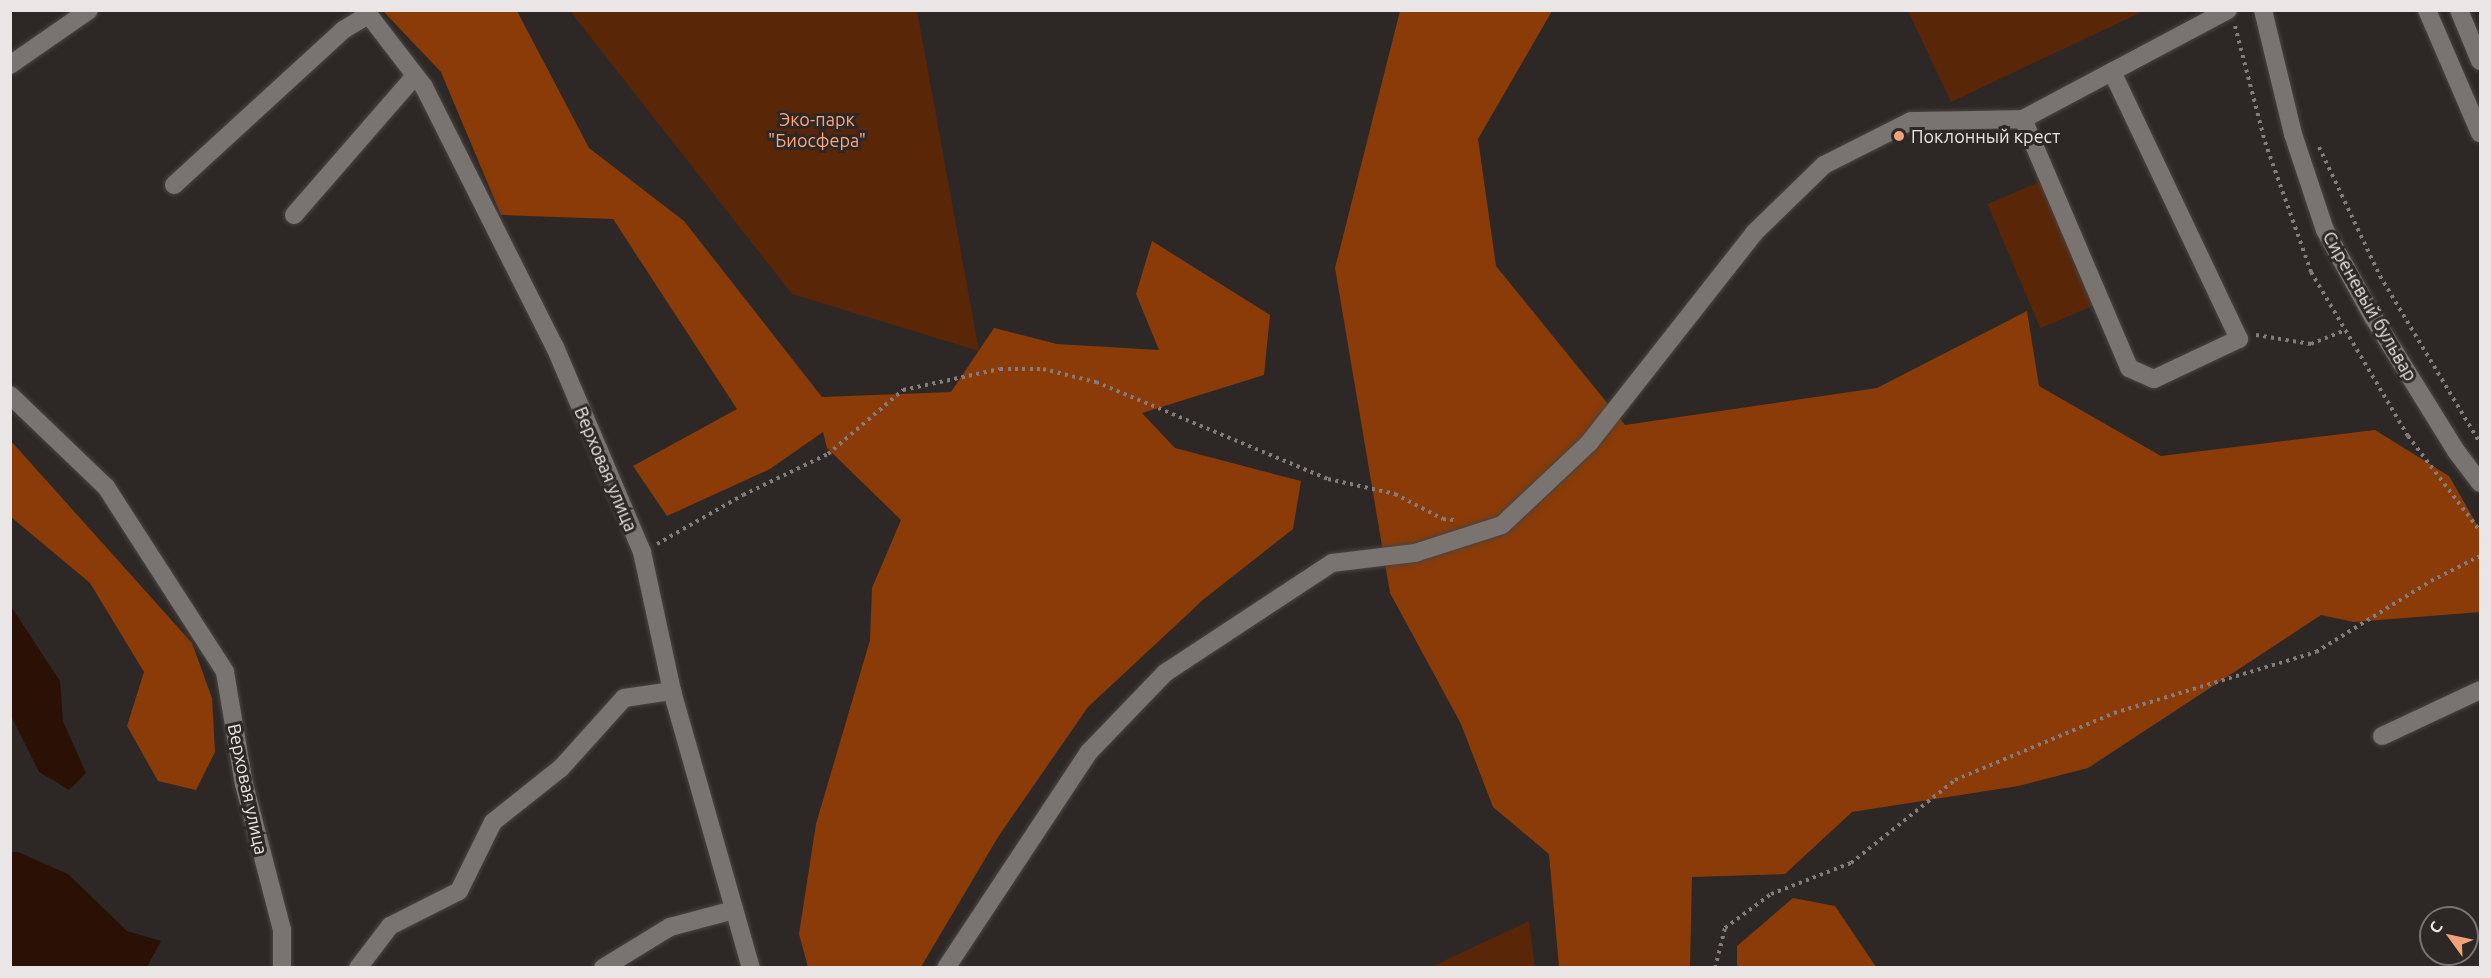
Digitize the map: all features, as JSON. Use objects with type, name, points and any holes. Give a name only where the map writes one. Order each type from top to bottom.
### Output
[{"type":"street","points":[[10,65],[89,10]]},
{"type":"street","points":[[946,968],[1089,752],[1165,673],[1332,563],[1415,553],[1502,525],[1589,442],[1754,233],[1824,165],[1911,121],[2023,118],[2228,10]]},
{"type":"street","name":"Сиреневый бульвар","points":[[2263,10],[2293,134],[2325,230],[2373,317],[2456,451],[2481,483]]},
{"type":"street","points":[[2427,10],[2481,133]]},
{"type":"street","points":[[2459,10],[2481,61]]},
{"type":"street","points":[[174,185],[343,30],[367,13]]},
{"type":"street","name":"Верховая улица","points":[[367,13],[415,76],[555,347],[642,552],[672,691],[751,968]]},
{"type":"street","points":[[2023,118],[2129,368],[2154,379],[2239,339],[2112,72]]},
{"type":"street","points":[[294,214],[415,76]]},
{"type":"street","name":"Верховая улица","points":[[10,395],[106,487],[225,672],[244,784],[282,930],[282,968]]},
{"type":"street","points":[[2382,736],[2481,690]]},
{"type":"street","points":[[358,968],[390,926],[459,891],[493,822],[561,768],[624,698],[672,691]]},
{"type":"street","points":[[603,968],[670,927],[734,910]]},
{"type":"path","points":[[2315,138],[2380,276],[2481,442]]},
{"type":"path","points":[[2239,339],[2256,335],[2311,344],[2345,330]]},
{"type":"path","points":[[642,552],[742,495],[828,454],[903,390],[1000,369],[1042,369],[1096,382],[1328,478],[1395,494],[1443,519],[1467,522]]},
{"type":"path","points":[[1715,968],[1725,928],[1771,894],[1851,863],[1955,780],[2114,712],[2316,652],[2431,581],[2481,556]]},
{"type":"green space","name":"Эко-парк \"Биосфера\"","points":[[570,11],[917,11],[979,351],[792,294]]},
{"type":"green space","points":[[1908,11],[2144,11],[1951,102]]},
{"type":"green space","points":[[2051,177],[2104,301],[2040,328],[1987,204]]},
{"type":"green space","points":[[1529,921],[1535,967],[1431,967]]},
{"type":"shaded area","points":[[383,11],[517,11],[589,148],[684,221],[822,397],[951,392],[994,328],[1057,344],[1159,350],[1136,294],[1152,241],[1270,315],[1264,375],[1142,413],[1175,448],[1301,481],[1293,529],[1204,599],[1088,707],[998,837],[921,967],[808,967],[799,934],[816,824],[870,640],[872,588],[901,520],[827,448],[823,432],[770,469],[667,516],[633,466],[737,409],[613,219],[501,215],[441,72]]},
{"type":"shaded area","points":[[1400,11],[1552,11],[1478,139],[1496,266],[1625,425],[1877,388],[2027,311],[2039,386],[2161,456],[2375,430],[2449,476],[2480,530],[2480,612],[2354,622],[2321,615],[2088,768],[2018,786],[1852,812],[1785,874],[1692,877],[1690,967],[1559,967],[1549,854],[1493,807],[1461,724],[1390,593],[1335,268]]},
{"type":"shaded area","points":[[11,441],[192,643],[212,698],[215,752],[196,790],[158,781],[127,726],[144,672],[90,583],[11,517]]},
{"type":"shaded area","points":[[10,605],[60,681],[63,721],[86,773],[69,790],[39,772],[11,716]]},
{"type":"shaded area","points":[[11,852],[18,852],[68,874],[127,931],[161,941],[147,967],[11,967]]},
{"type":"shaded area","points":[[1793,898],[1835,906],[1876,967],[1737,967],[1737,946]]},
{"type":"place","name":"Поклонный крест","points":[[1899,136]]}]
